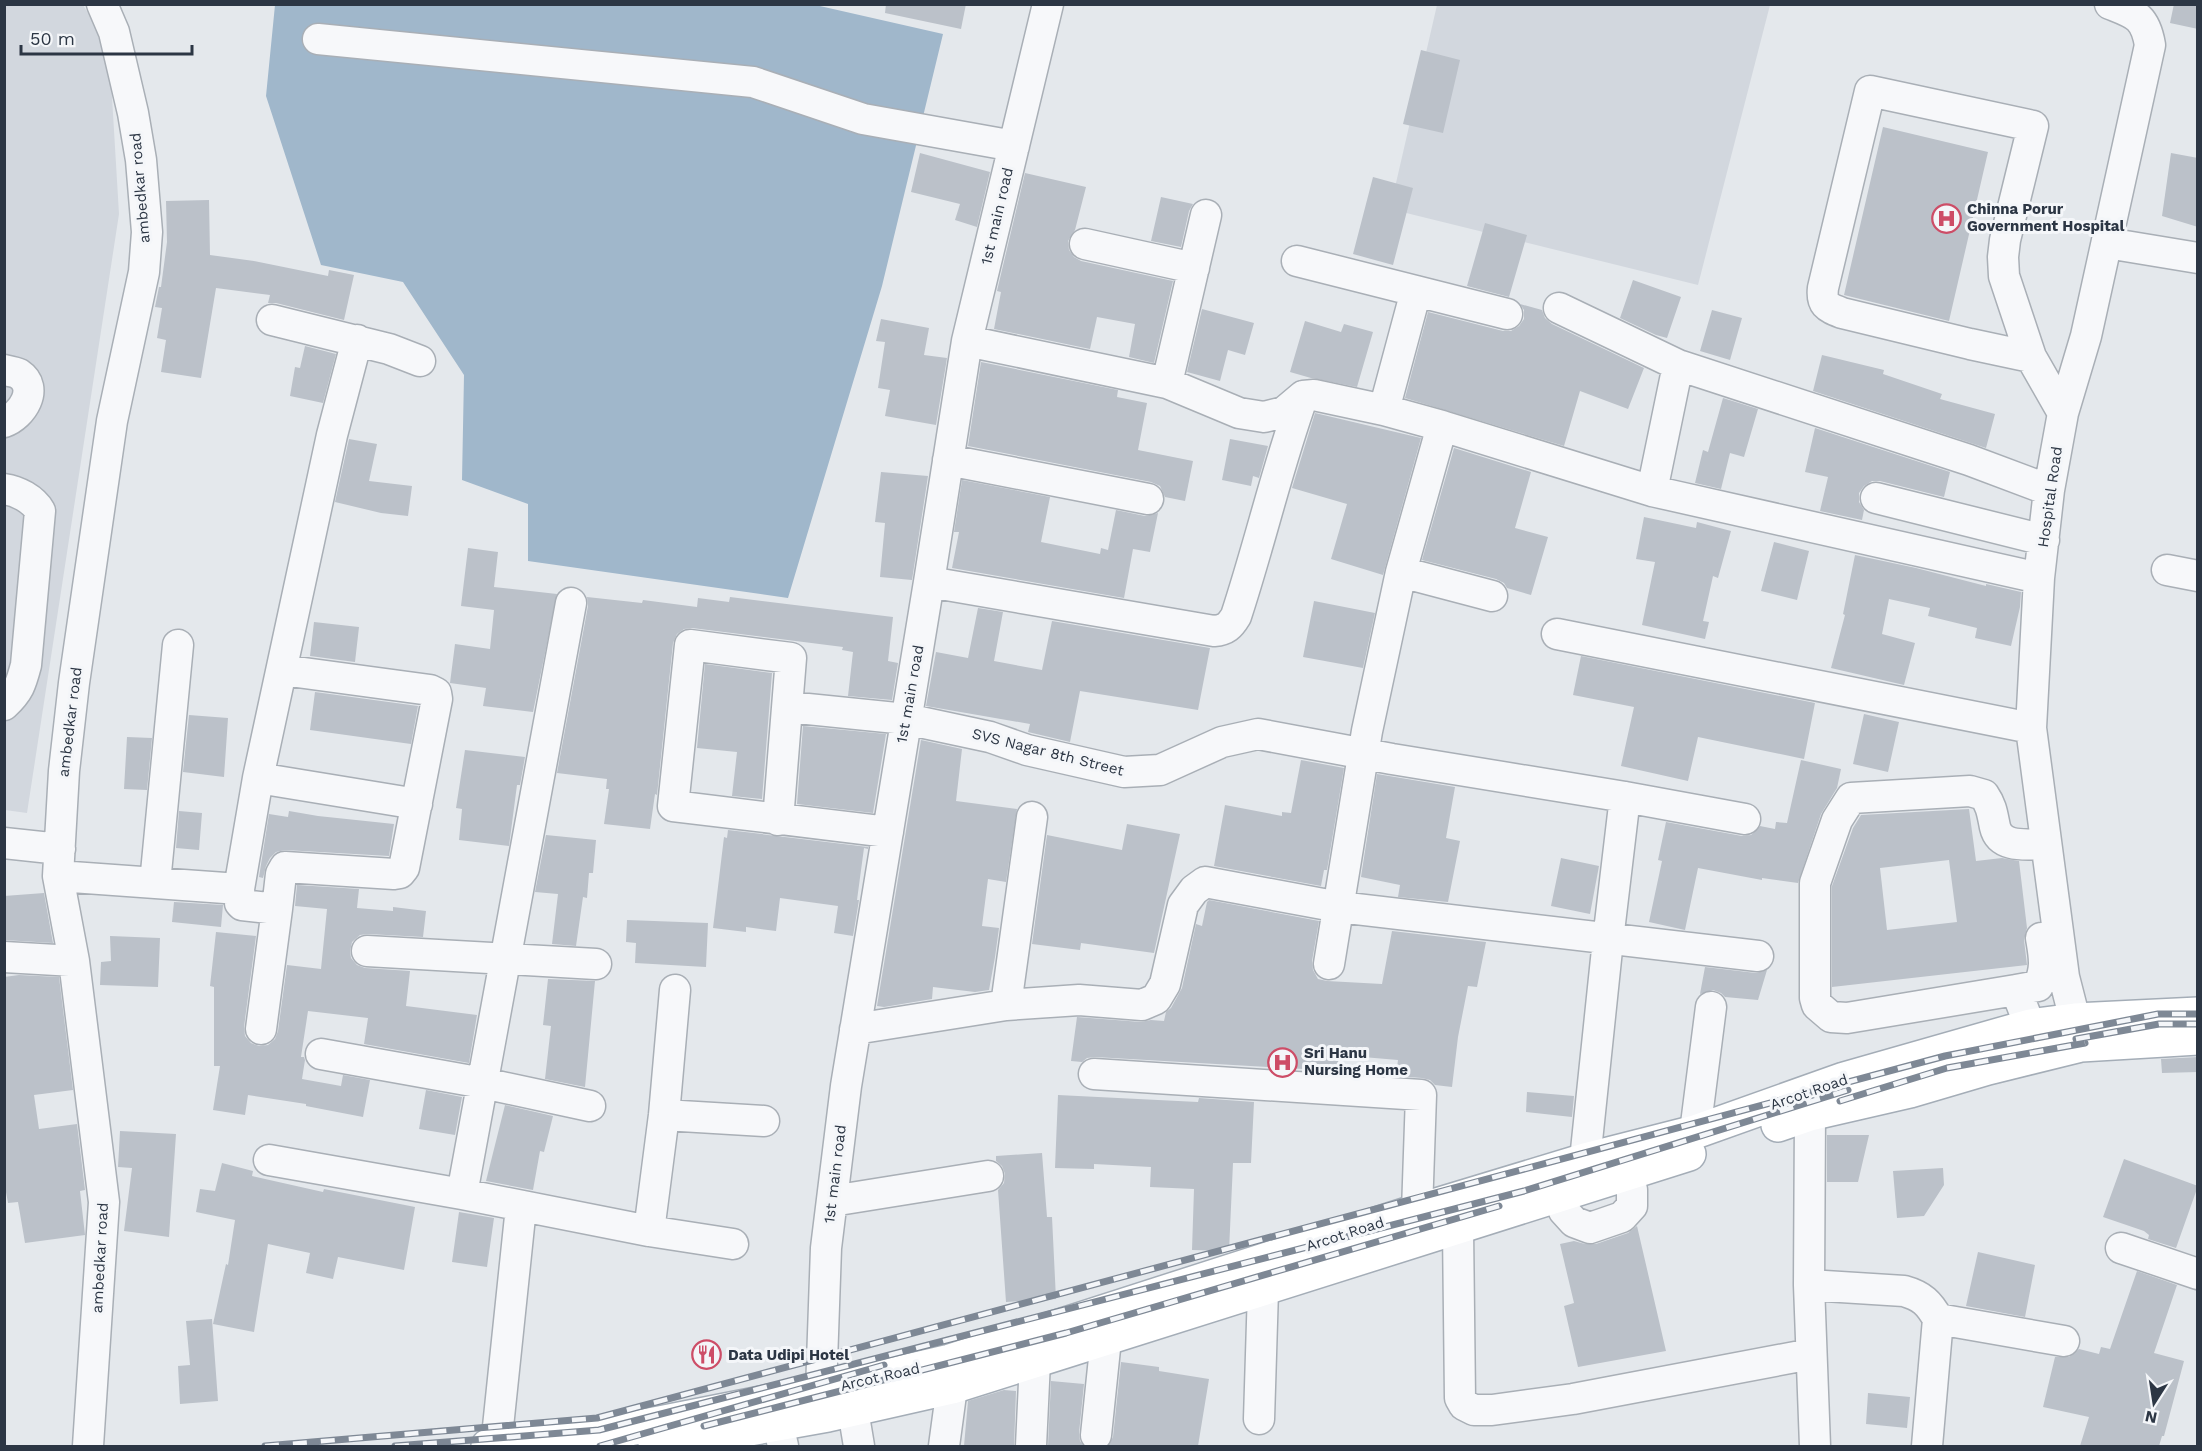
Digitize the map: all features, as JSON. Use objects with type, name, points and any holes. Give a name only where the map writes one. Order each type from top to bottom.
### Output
[{"type":"main road","name":"Arcot Road","points":[[1049,1348],[1106,1339],[1253,1279],[1280,1255],[1417,1211],[1590,1173],[1695,1132],[1844,1079],[2028,1037],[2075,1020],[2198,1014]]},
{"type":"main road","name":"Arcot Road","points":[[652,1446],[780,1435],[951,1374],[1049,1348],[1253,1279],[1458,1229],[1558,1197],[1590,1173],[1628,1174],[1810,1114],[1910,1091],[1988,1068],[2028,1037],[2081,1046],[2198,1038]]},
{"type":"main road","name":"Arcot Road","points":[[488,1446],[618,1431],[821,1391],[951,1374]]},
{"type":"street","name":"ambedkar road","points":[[88,1446],[105,1202],[59,862],[64,771],[74,683],[112,421],[144,272],[147,232],[141,160],[133,112],[114,32],[102,4]]},
{"type":"street","name":"1st main road","points":[[821,1391],[826,1248],[855,1029],[967,341],[1048,4]]},
{"type":"street","name":"Hospital Road","points":[[2075,1020],[2034,844],[2031,728],[2039,578],[2049,490],[2063,413],[2086,336],[2151,45],[2148,29],[2135,14],[2109,4]]},
{"type":"street","points":[[318,39],[753,82],[863,119],[1014,146]]},
{"type":"street","points":[[2031,357],[1842,313],[1828,307],[1822,298],[1870,92],[2032,126],[2003,257],[2004,276],[2031,357],[2063,413]]},
{"type":"street","points":[[1167,383],[1206,215]]},
{"type":"street","points":[[1085,243],[1194,268]]},
{"type":"street","points":[[2107,243],[2198,258]]},
{"type":"street","points":[[1297,261],[1507,314]]},
{"type":"street","points":[[1384,410],[1416,291]]},
{"type":"street","points":[[1558,308],[1678,365],[1969,460],[2049,490]]},
{"type":"street","points":[[272,320],[357,340],[420,361]]},
{"type":"street","points":[[277,909],[242,905],[239,888],[258,778],[332,435],[357,340]]},
{"type":"street","points":[[967,341],[1167,383],[1239,413],[1264,417],[1284,412],[1303,396],[1314,395],[1384,410],[1652,491],[2039,578]]},
{"type":"street","points":[[1652,491],[1678,365]]},
{"type":"street","points":[[4,370],[20,375],[28,392],[23,409],[15,417],[4,422]]},
{"type":"street","points":[[929,582],[1214,631],[1223,630],[1230,626],[1236,616],[1258,550],[1284,449],[1303,396]]},
{"type":"street","points":[[1329,964],[1363,754],[1401,572],[1442,426]]},
{"type":"street","points":[[948,460],[1148,499]]},
{"type":"street","points":[[4,489],[26,496],[37,505],[40,511],[26,665],[21,685],[15,695],[4,705]]},
{"type":"street","points":[[1876,498],[2044,540]]},
{"type":"street","points":[[2167,570],[2198,576]]},
{"type":"street","points":[[1401,572],[1492,596]]},
{"type":"street","points":[[462,1194],[507,960],[571,603]]},
{"type":"street","points":[[1557,634],[2031,728]]},
{"type":"street","points":[[155,883],[178,645]]},
{"type":"street","points":[[778,819],[791,658],[690,645],[674,806],[778,819],[888,832]]},
{"type":"street","points":[[261,1029],[281,874],[285,867],[400,873],[404,868],[437,699],[436,693],[430,690],[282,670]]},
{"type":"street","name":"SVS Nagar 8th Street","points":[[788,707],[906,719],[990,737],[1027,750],[1124,772],[1160,770],[1222,742],[1258,734],[1745,819]]},
{"type":"street","points":[[258,778],[417,804]]},
{"type":"street","points":[[1970,791],[1984,795],[1992,807],[1995,830],[2001,839],[2010,843],[2034,844],[2046,967],[2038,986],[2016,990],[1847,1018],[1831,1017],[1817,1005],[1815,998],[1815,883],[1838,820],[1851,798],[1970,791]]},
{"type":"street","points":[[1590,1173],[1608,940],[1625,797]]},
{"type":"street","points":[[1006,1005],[1032,818]]},
{"type":"street","points":[[4,843],[59,862],[155,883],[239,888]]},
{"type":"street","points":[[855,1029],[1006,1005],[1079,1000],[1142,1005],[1156,999],[1165,984],[1183,905],[1194,890],[1205,882],[1339,907],[1758,956]]},
{"type":"street","points":[[368,951],[596,964]]},
{"type":"street","points":[[4,957],[74,961]]},
{"type":"street","points":[[649,1231],[664,1115],[675,990]]},
{"type":"street","points":[[2016,990],[2028,1037]]},
{"type":"street","points":[[1695,1132],[1712,1007]]},
{"type":"street","points":[[321,1054],[483,1083],[590,1106]]},
{"type":"street","points":[[1094,1074],[1421,1095],[1417,1211]]},
{"type":"street","points":[[1810,1114],[1809,1285],[1815,1446]]},
{"type":"street","points":[[664,1115],[764,1121]]},
{"type":"street","points":[[269,1160],[462,1194],[649,1231],[733,1244]]},
{"type":"street","points":[[1558,1197],[1564,1211],[1574,1222],[1590,1228],[1622,1217],[1632,1206],[1632,1190],[1628,1174]]},
{"type":"street","points":[[832,1201],[988,1176]]},
{"type":"street","points":[[496,1446],[521,1207]]},
{"type":"street","points":[[1458,1229],[1460,1398],[1464,1406],[1474,1410],[1492,1410],[1573,1399],[1811,1354]]},
{"type":"street","points":[[2121,1248],[2198,1275]]},
{"type":"street","points":[[1253,1279],[1259,1419]]},
{"type":"street","points":[[1809,1285],[1904,1291],[1918,1295],[1929,1304],[1938,1319],[1927,1446]]},
{"type":"street","points":[[1938,1319],[2064,1341]]},
{"type":"street","points":[[1096,1435],[1106,1339]]},
{"type":"street","points":[[1031,1446],[1049,1348]]},
{"type":"street","points":[[944,1446],[951,1374]]},
{"type":"street","points":[[853,1410],[859,1446]]},
{"type":"shaded area","points":[[5,5],[83,5],[109,47],[119,214],[27,813],[5,810]]},
{"type":"shaded area","points":[[1437,5],[1770,5],[1698,285],[1390,209]]},
{"type":"water","points":[[811,4],[943,34],[882,286],[788,598],[528,561],[528,504],[462,480],[464,375],[403,282],[321,265],[266,96],[275,5]]},
{"type":"building","points":[[886,4],[966,4],[961,29],[885,13]]},
{"type":"building","points":[[2174,4],[2198,4],[2198,29],[2170,23]]},
{"type":"building","points":[[1421,50],[1460,60],[1443,133],[1403,124]]},
{"type":"building","points":[[1883,127],[1988,152],[1949,321],[1844,295]]},
{"type":"building","points":[[920,153],[990,172],[977,227],[955,220],[960,204],[911,192]]},
{"type":"building","points":[[2171,153],[2198,158],[2198,227],[2162,216]]},
{"type":"building","points":[[1025,173],[1086,187],[1075,230],[1068,241],[1069,250],[1074,257],[1081,261],[1173,281],[1154,363],[1129,357],[1135,324],[1097,317],[1090,349],[994,329],[1001,292],[997,291]]},
{"type":"building","points":[[1373,177],[1413,188],[1393,265],[1353,254]]},
{"type":"building","points":[[1161,197],[1193,204],[1189,211],[1181,247],[1151,241]]},
{"type":"building","points":[[209,200],[210,255],[254,261],[328,276],[329,270],[354,275],[344,320],[268,303],[270,295],[216,288],[201,378],[161,372],[166,340],[157,338],[162,308],[155,307],[159,287],[161,287],[167,242],[166,201]]},
{"type":"building","points":[[1485,223],[1527,235],[1509,297],[1467,286]]},
{"type":"building","points":[[1633,280],[1681,297],[1667,338],[1620,318]]},
{"type":"building","points":[[1520,304],[1542,310],[1545,318],[1552,324],[1644,368],[1628,409],[1580,391],[1564,446],[1405,398],[1428,312],[1511,331],[1524,319],[1524,310]]},
{"type":"building","points":[[1202,309],[1254,323],[1245,355],[1228,350],[1220,381],[1187,372]]},
{"type":"building","points":[[1712,310],[1742,318],[1730,360],[1700,351]]},
{"type":"building","points":[[881,319],[929,328],[924,355],[947,358],[936,425],[885,416],[890,390],[878,388],[885,342],[876,341]]},
{"type":"building","points":[[1305,321],[1341,332],[1344,324],[1373,332],[1357,387],[1290,372]]},
{"type":"building","points":[[305,346],[336,354],[323,403],[290,396],[295,367],[300,368]]},
{"type":"building","points":[[1822,355],[1884,370],[1883,374],[1942,394],[1940,399],[1995,414],[1986,448],[1813,391]]},
{"type":"building","points":[[981,362],[1118,390],[1117,397],[1147,403],[1138,450],[1193,461],[1185,501],[1165,497],[1160,486],[1151,482],[968,446]]},
{"type":"building","points":[[1723,398],[1758,409],[1744,457],[1730,453],[1721,489],[1695,483],[1703,450],[1708,452]]},
{"type":"building","points":[[1315,413],[1421,438],[1383,575],[1331,559],[1347,504],[1292,488]]},
{"type":"building","points":[[1815,428],[1950,472],[1944,497],[1872,481],[1859,493],[1859,502],[1864,510],[1862,520],[1820,511],[1828,477],[1805,472]]},
{"type":"building","points":[[349,439],[377,444],[369,481],[412,486],[408,516],[381,513],[335,502]]},
{"type":"building","points":[[1230,439],[1268,446],[1259,478],[1253,476],[1251,486],[1222,480]]},
{"type":"building","points":[[1454,448],[1531,472],[1515,528],[1548,537],[1531,595],[1507,588],[1504,583],[1496,579],[1422,560]]},
{"type":"building","points":[[881,472],[928,476],[912,580],[880,577],[885,523],[875,522]]},
{"type":"building","points":[[962,480],[1050,497],[1041,542],[1100,554],[1101,548],[1108,550],[1116,510],[1145,516],[1158,513],[1150,552],[1133,549],[1124,598],[952,568],[959,532],[954,532]]},
{"type":"building","points":[[1644,517],[1696,528],[1697,522],[1731,531],[1718,578],[1713,576],[1703,621],[1709,622],[1705,639],[1642,625],[1655,562],[1636,559]]},
{"type":"building","points":[[1774,542],[1809,551],[1797,600],[1761,591]]},
{"type":"building","points":[[468,548],[498,552],[494,587],[557,594],[533,712],[483,706],[486,688],[450,683],[455,644],[490,649],[494,610],[461,606]]},
{"type":"building","points":[[1855,555],[2021,592],[2011,646],[1975,638],[1977,628],[1928,616],[1930,608],[1889,599],[1882,634],[1915,643],[1904,685],[1831,668],[1845,615],[1843,614]]},
{"type":"building","points":[[587,597],[642,603],[643,600],[697,607],[698,598],[729,602],[730,597],[893,617],[888,661],[898,663],[892,700],[848,696],[853,652],[842,650],[843,647],[692,628],[684,629],[677,634],[673,643],[657,795],[655,794],[650,829],[604,824],[609,789],[606,789],[607,779],[557,773],[588,606]]},
{"type":"building","points":[[1314,601],[1375,613],[1363,668],[1303,657]]},
{"type":"building","points":[[978,608],[1003,612],[994,661],[1042,670],[1052,621],[1210,648],[1198,710],[1080,691],[1070,742],[1028,732],[1030,724],[926,706],[936,652],[968,658]]},
{"type":"building","points":[[314,622],[359,627],[355,662],[310,656]]},
{"type":"building","points":[[1581,656],[1815,703],[1804,759],[1698,737],[1688,781],[1621,766],[1634,707],[1573,695]]},
{"type":"building","points":[[705,664],[772,673],[762,799],[732,796],[737,752],[697,748]]},
{"type":"building","points":[[315,692],[418,706],[411,744],[310,730]]},
{"type":"building","points":[[1864,714],[1899,722],[1888,772],[1853,764]]},
{"type":"building","points":[[189,715],[228,718],[224,777],[183,772]]},
{"type":"building","points":[[803,726],[886,734],[873,813],[797,804]]},
{"type":"building","points":[[127,737],[152,738],[147,790],[124,789]]},
{"type":"building","points":[[921,740],[962,749],[956,801],[1017,809],[1006,882],[988,879],[982,926],[999,928],[995,957],[989,990],[975,992],[933,987],[932,999],[884,1007],[877,1006]]},
{"type":"building","points":[[465,750],[525,757],[520,785],[517,785],[509,846],[459,840],[462,809],[456,808]]},
{"type":"building","points":[[1301,760],[1344,768],[1327,870],[1324,870],[1321,886],[1214,866],[1225,805],[1282,816],[1282,812],[1291,813]]},
{"type":"building","points":[[1801,760],[1841,769],[1837,788],[1821,814],[1798,883],[1762,878],[1762,880],[1698,868],[1685,930],[1649,922],[1662,861],[1658,860],[1666,822],[1742,836],[1751,835],[1760,826],[1775,829],[1776,822],[1787,823]]},
{"type":"building","points":[[1377,774],[1455,787],[1446,838],[1460,841],[1448,902],[1398,897],[1400,885],[1361,877]]},
{"type":"building","points":[[1969,809],[1976,861],[2002,858],[2019,861],[2027,928],[2024,940],[2027,965],[1832,987],[1832,886],[1853,828],[1861,815]],"holes":[[[1949,860],[1957,922],[1887,930],[1880,868]]]},
{"type":"building","points":[[179,811],[202,813],[199,850],[176,848]]},
{"type":"building","points":[[289,811],[394,824],[389,856],[285,850],[276,852],[270,858],[263,878],[259,877],[269,814],[288,817]]},
{"type":"building","points":[[1127,824],[1180,834],[1154,953],[1081,943],[1080,950],[1032,944],[1047,835],[1122,850]]},
{"type":"building","points":[[728,830],[868,847],[868,849],[864,848],[853,936],[834,933],[838,906],[780,898],[776,931],[746,927],[746,932],[713,928],[724,837],[727,838]]},
{"type":"building","points":[[546,835],[596,840],[593,873],[589,873],[587,898],[583,897],[576,946],[552,944],[558,894],[535,892]]},
{"type":"building","points":[[1561,858],[1599,866],[1590,914],[1551,906]]},
{"type":"building","points":[[297,885],[359,889],[357,908],[393,911],[393,907],[426,911],[423,937],[360,935],[352,942],[351,958],[357,965],[365,968],[410,971],[406,1006],[477,1015],[469,1063],[364,1044],[368,1018],[308,1011],[301,1057],[305,1060],[302,1079],[341,1086],[343,1075],[370,1080],[363,1117],[306,1106],[306,1104],[248,1095],[245,1115],[213,1110],[220,1066],[214,1066],[214,987],[210,986],[216,932],[256,936],[244,1027],[245,1036],[251,1043],[259,1046],[268,1045],[275,1039],[278,1031],[287,965],[321,969],[327,909],[295,906]]},
{"type":"building","points":[[44,893],[53,943],[4,940],[4,896]]},
{"type":"building","points":[[1209,900],[1319,921],[1312,961],[1313,970],[1318,979],[1327,981],[1382,984],[1392,931],[1486,942],[1477,987],[1468,986],[1458,1037],[1452,1087],[1435,1085],[1430,1080],[1422,1078],[1396,1076],[1398,1060],[1339,1055],[1337,1071],[1095,1057],[1087,1058],[1082,1062],[1071,1061],[1077,1017],[1141,1022],[1164,1021],[1166,1012],[1171,1008],[1182,988],[1196,924],[1202,926]]},
{"type":"building","points":[[174,902],[223,905],[221,927],[172,922]]},
{"type":"building","points":[[627,920],[708,923],[706,967],[635,963],[636,943],[626,942]]},
{"type":"building","points":[[110,936],[160,938],[158,987],[100,985],[101,962],[111,961]]},
{"type":"building","points":[[1705,967],[1756,973],[1767,970],[1758,1000],[1725,997],[1713,990],[1700,994]]},
{"type":"building","points":[[19,975],[59,977],[73,1090],[34,1095],[39,1129],[77,1124],[85,1190],[80,1191],[85,1235],[25,1243],[18,1202],[8,1203],[4,1181],[4,977]]},
{"type":"building","points":[[548,979],[595,981],[585,1087],[545,1079],[551,1026],[543,1025]]},
{"type":"building","points":[[2198,1057],[2198,1072],[2162,1073],[2161,1059]]},
{"type":"building","points":[[426,1090],[462,1097],[455,1135],[419,1129]]},
{"type":"building","points":[[1527,1092],[1574,1096],[1572,1117],[1526,1112]]},
{"type":"building","points":[[1058,1095],[1198,1102],[1199,1098],[1254,1102],[1251,1163],[1233,1163],[1229,1251],[1192,1250],[1194,1189],[1150,1187],[1151,1167],[1094,1164],[1094,1169],[1055,1168]]},
{"type":"building","points":[[505,1105],[553,1116],[544,1152],[540,1151],[533,1190],[486,1181]]},
{"type":"building","points":[[120,1131],[176,1134],[169,1237],[124,1231],[132,1168],[118,1167]]},
{"type":"building","points":[[1827,1135],[1869,1135],[1858,1182],[1827,1182]]},
{"type":"building","points":[[1042,1153],[1047,1217],[1052,1217],[1056,1299],[1006,1302],[998,1190],[1004,1183],[1005,1174],[1002,1166],[996,1161],[996,1156]]},
{"type":"building","points":[[2124,1159],[2198,1186],[2176,1248],[2148,1239],[2149,1235],[2144,1231],[2103,1217]]},
{"type":"building","points":[[222,1163],[253,1171],[252,1176],[323,1192],[324,1189],[415,1207],[404,1270],[338,1257],[333,1279],[306,1273],[310,1253],[268,1244],[254,1332],[213,1324],[226,1264],[228,1265],[235,1220],[196,1212],[200,1189],[215,1191]]},
{"type":"building","points":[[1943,1168],[1944,1185],[1924,1216],[1897,1218],[1893,1171]]},
{"type":"building","points":[[459,1212],[494,1218],[487,1267],[452,1262]]},
{"type":"building","points":[[1637,1226],[1666,1351],[1578,1367],[1564,1306],[1574,1303],[1560,1244],[1574,1241],[1596,1244],[1628,1233]]},
{"type":"building","points":[[1978,1252],[2035,1265],[2025,1317],[1966,1306]]},
{"type":"building","points":[[2137,1271],[2177,1285],[2154,1353],[2184,1361],[2164,1436],[2159,1446],[2080,1446],[2089,1417],[2043,1407],[2055,1357],[2069,1357],[2079,1349],[2099,1354],[2101,1347],[2110,1349]]},
{"type":"building","points":[[212,1319],[218,1401],[180,1404],[178,1366],[190,1365],[186,1321]]},
{"type":"building","points":[[1121,1362],[1159,1367],[1159,1371],[1209,1379],[1198,1446],[1108,1446],[1113,1437]]},
{"type":"building","points":[[1051,1381],[1084,1384],[1079,1433],[1080,1441],[1084,1446],[1048,1446]]},
{"type":"building","points":[[1004,1390],[1016,1391],[1014,1446],[964,1446],[968,1401]]},
{"type":"building","points":[[1868,1393],[1910,1397],[1907,1428],[1866,1424]]},
{"type":"railway","points":[[265,1446],[597,1418],[1945,1056],[2158,1014],[2198,1014]]},
{"type":"railway","points":[[2076,1039],[2159,1024],[2198,1024]]},
{"type":"railway","points":[[1840,1101],[1947,1068],[2085,1043]]},
{"type":"railway","points":[[395,1446],[599,1430],[1524,1191],[1848,1090]]},
{"type":"railway","points":[[704,1426],[1066,1333],[1499,1206]]},
{"type":"railway","points":[[600,1446],[884,1365]]},
{"type":"place","name":"Chinna Porur Government Hospital","points":[[1946,218]]},
{"type":"place","name":"Sri Hanu Nursing Home","points":[[1283,1062]]},
{"type":"place","name":"Data Udipi Hotel","points":[[707,1355]]}]
